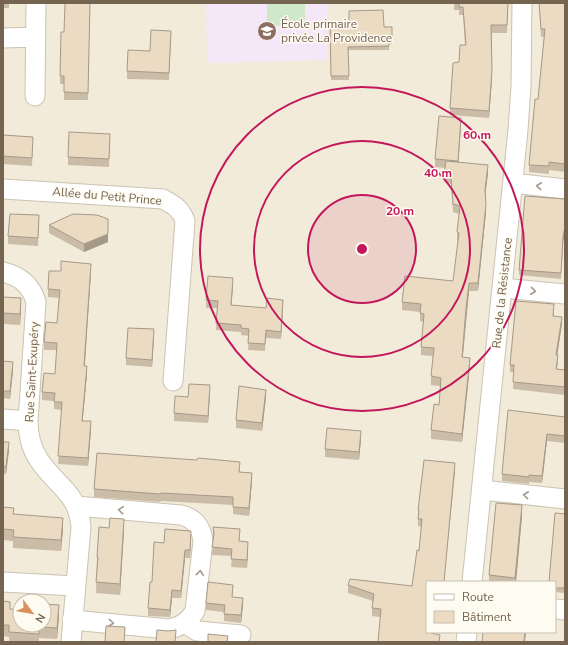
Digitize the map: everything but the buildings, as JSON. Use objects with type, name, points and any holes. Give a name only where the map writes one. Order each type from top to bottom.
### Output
[{"type":"street","points":[[35,96],[36,3]]},
{"type":"street","name":"Rue de la Résistance","points":[[472,581],[513,183],[521,86],[522,3]]},
{"type":"street","points":[[3,38],[35,37]]},
{"type":"street","points":[[513,183],[565,188]]},
{"type":"street","name":"Allée du Petit Prince","points":[[3,189],[163,199],[177,206],[183,214],[185,221],[173,381]]},
{"type":"street","name":"Rue Saint-Exupéry","points":[[3,272],[22,280],[33,294],[36,302],[28,421],[30,440],[38,459],[67,492],[80,515],[81,527],[71,642]]},
{"type":"street","points":[[502,288],[565,294]]},
{"type":"street","points":[[3,419],[28,421]]},
{"type":"street","points":[[482,490],[565,499]]},
{"type":"street","points":[[72,620],[169,629],[186,624],[195,611],[197,602],[203,541],[202,532],[198,525],[193,520],[181,515],[76,506]]},
{"type":"street","points":[[3,582],[75,586]]},
{"type":"street","points":[[186,624],[197,631],[241,634]]},
{"type":"shaded area","points":[[3,3],[565,3],[565,642],[3,642]]},
{"type":"shaded area","name":"École primaire privée La Providence","points":[[206,3],[327,3],[327,60],[207,63]]},
{"type":"green space","points":[[267,3],[305,3],[305,25],[267,26]]},
{"type":"place","name":"École primaire privée La Providence","points":[[267,31]]}]
